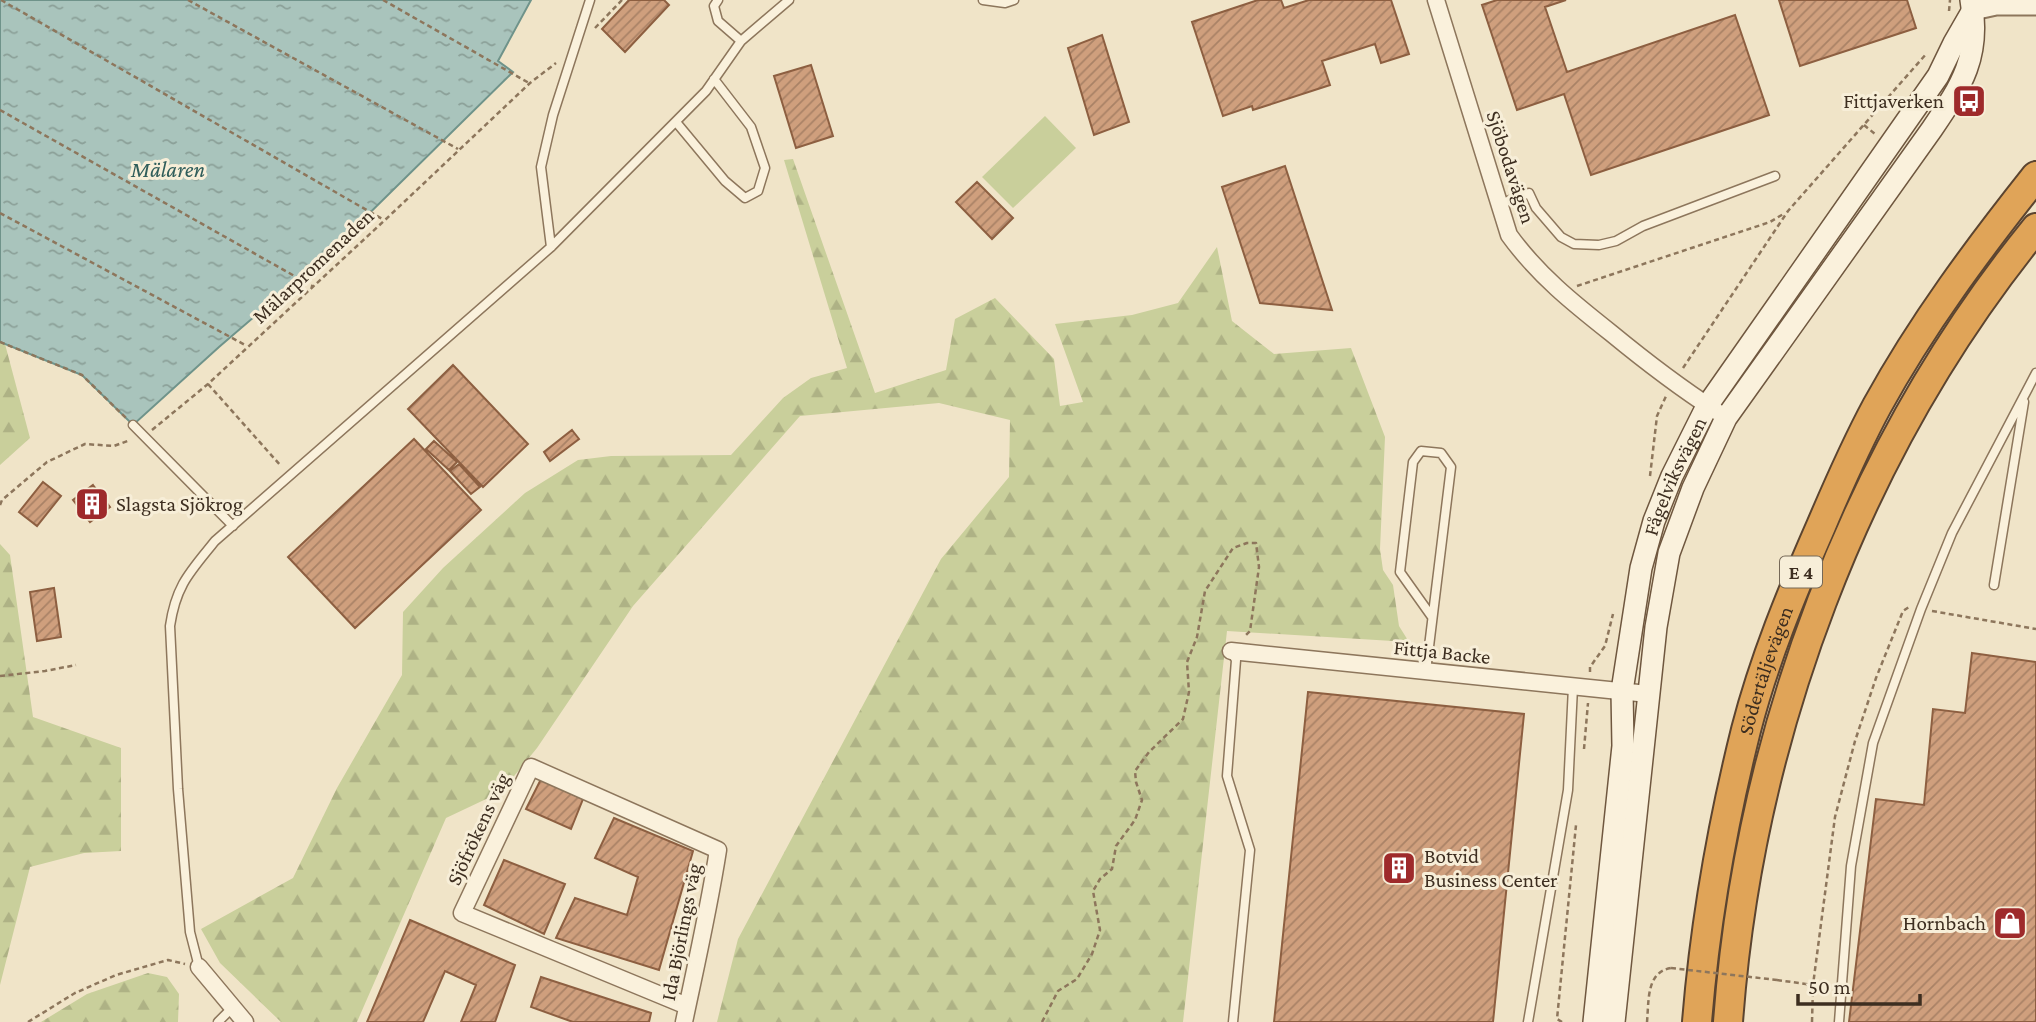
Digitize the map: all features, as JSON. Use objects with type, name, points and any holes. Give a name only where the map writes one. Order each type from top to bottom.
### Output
[{"type":"highway","name":"Södertäljevägen","points":[[1697,1022],[1719,853],[1747,728],[1788,603],[1832,501],[1877,407],[1927,324],[1984,241],[2036,176]]},
{"type":"highway","name":"Södertäljevägen","points":[[1728,1022],[1749,861],[1777,733],[1818,612],[1859,513],[1904,425],[1955,339],[2008,262],[2036,228]]},
{"type":"highway","points":[[1748,1022],[1749,861]]},
{"type":"main road","name":"Fågelviksvägen","points":[[1594,1022],[1623,746],[1622,691],[1641,568],[1654,521],[1688,439],[1707,406],[1938,76],[1972,5]]},
{"type":"main road","name":"Fågelviksvägen","points":[[1614,1022],[1648,694],[1669,553],[1693,488],[1726,418],[1962,83],[1974,47],[1972,5]]},
{"type":"street","name":"Sjöbodavägen","points":[[1436,0],[1509,235],[1529,263],[1557,290],[1672,383],[1726,418]]},
{"type":"street","points":[[1972,5],[2036,5]]},
{"type":"street","name":"Fittja Backe","points":[[1231,650],[1648,694]]},
{"type":"street","name":"Sjöfrökens väg","points":[[686,1014],[462,913],[531,767],[719,850]]},
{"type":"street","name":"Ida Björlings väg","points":[[686,1014],[699,945],[708,918],[719,850]]},
{"type":"street","points":[[199,967],[245,1022]]},
{"type":"lane","points":[[551,247],[541,167],[553,115],[590,0]]},
{"type":"lane","points":[[718,0],[714,6],[718,22],[741,41]]},
{"type":"lane","points":[[199,967],[190,932],[178,789],[170,626],[174,600],[186,576],[215,541],[551,247],[706,91],[741,41],[789,0]]},
{"type":"lane","points":[[983,0],[1005,3],[1014,0]]},
{"type":"lane","points":[[676,122],[725,181],[745,198],[758,191],[765,167],[751,127],[714,79]]},
{"type":"lane","points":[[1500,204],[1529,193],[1536,208],[1561,237],[1574,244],[1599,245],[1616,242],[1643,226],[1775,176]]},
{"type":"lane","points":[[1839,1022],[1852,866],[1873,743],[1921,609],[1952,533],[2036,373]]},
{"type":"lane","points":[[1994,585],[2026,392]]},
{"type":"lane","points":[[133,425],[233,526]]},
{"type":"lane","points":[[1426,671],[1451,467],[1441,453],[1421,451],[1413,463],[1400,572],[1432,617]]},
{"type":"lane","points":[[1231,650],[1236,660],[1227,776],[1250,850],[1233,1022]]},
{"type":"lane","points":[[1528,1022],[1567,790],[1573,687]]},
{"type":"lane","points":[[218,1022],[232,1007]]},
{"type":"path","points":[[1,0],[386,220]]},
{"type":"path","points":[[188,0],[459,150]]},
{"type":"path","points":[[383,0],[530,83]]},
{"type":"path","name":"Mälarpromenaden","points":[[0,505],[2,500],[47,461],[85,444],[114,446],[144,435],[167,419],[314,287],[530,83],[574,48],[622,0]]},
{"type":"path","points":[[0,110],[314,287]]},
{"type":"path","points":[[1864,125],[1880,137]]},
{"type":"path","points":[[1557,290],[1586,284],[1770,222],[1788,211]]},
{"type":"path","points":[[0,214],[248,346]]},
{"type":"path","points":[[0,342],[82,375],[133,425]]},
{"type":"path","points":[[208,384],[290,476]]},
{"type":"path","points":[[1042,1022],[1058,991],[1077,979],[1092,954],[1100,930],[1094,891],[1100,880],[1112,869],[1116,846],[1135,820],[1142,800],[1135,771],[1149,752],[1183,719],[1189,692],[1187,663],[1197,636],[1205,591],[1233,548],[1256,543],[1259,568],[1250,631],[1231,650]]},
{"type":"path","points":[[1812,1022],[1813,985],[1835,817],[1855,741],[1876,678],[1903,611],[1908,607],[2036,629]]},
{"type":"path","points":[[0,676],[76,665]]},
{"type":"path","points":[[28,1022],[75,993],[116,975],[168,960],[199,967]]},
{"type":"path","points":[[1647,1022],[1653,978],[1658,972],[1671,968],[1813,985]]},
{"type":"green space","points":[[1045,116],[1076,148],[1013,208],[982,177]]},
{"type":"green space","points":[[793,159],[875,393],[946,370],[955,319],[995,298],[1054,359],[1060,406],[1083,402],[1055,324],[1132,315],[1178,303],[1217,247],[1232,321],[1274,354],[1351,348],[1385,437],[1380,549],[1383,570],[1393,585],[1399,626],[1409,642],[1227,631],[1183,1022],[717,1022],[738,939],[941,559],[1009,477],[1010,420],[939,403],[800,416],[633,606],[537,748],[501,792],[446,818],[357,1022],[281,1022],[220,963],[201,929],[293,878],[337,788],[402,675],[403,612],[443,568],[525,493],[578,460],[611,456],[731,455],[783,398],[811,378],[847,368],[784,160]]},
{"type":"green space","points":[[0,342],[5,344],[30,438],[0,465]]},
{"type":"green space","points":[[0,544],[10,555],[33,717],[121,748],[121,851],[84,853],[30,867],[0,985]]},
{"type":"green space","points":[[148,973],[167,977],[179,994],[178,1022],[41,1022],[87,994]]},
{"type":"water","name":"Mälaren","points":[[0,0],[531,0],[498,61],[513,72],[331,251],[133,425],[82,375],[0,342]]},
{"type":"building","points":[[629,0],[664,0],[669,5],[625,52],[602,29]]},
{"type":"building","points":[[1258,0],[1281,0],[1284,8],[1309,0],[1391,0],[1409,54],[1381,63],[1375,44],[1322,61],[1330,85],[1253,110],[1252,106],[1223,116],[1192,22]]},
{"type":"building","points":[[1497,0],[1566,0],[1545,7],[1567,72],[1735,15],[1769,115],[1591,175],[1564,94],[1517,110],[1482,5]]},
{"type":"building","points":[[1779,0],[1907,0],[1916,28],[1800,66]]},
{"type":"building","points":[[1102,35],[1129,122],[1094,135],[1068,48]]},
{"type":"building","points":[[811,65],[833,136],[796,148],[774,76]]},
{"type":"building","points":[[1285,166],[1332,310],[1260,303],[1222,187]]},
{"type":"building","points":[[977,182],[1013,218],[992,239],[956,202]]},
{"type":"building","points":[[453,365],[528,444],[483,487],[408,409]]},
{"type":"building","points":[[572,430],[579,439],[550,461],[544,452]]},
{"type":"building","points":[[414,439],[481,510],[355,628],[288,557]]},
{"type":"building","points":[[434,441],[457,462],[449,470],[426,449]]},
{"type":"building","points":[[459,464],[480,487],[471,494],[450,471]]},
{"type":"building","points":[[43,482],[61,496],[37,526],[19,512]]},
{"type":"building","name":"Slagsta Sjökrog","points":[[93,485],[110,507],[90,522],[73,500]]},
{"type":"building","points":[[54,588],[61,637],[37,641],[30,592]]},
{"type":"building","points":[[1972,653],[2036,662],[2036,1022],[1849,1022],[1876,799],[1924,805],[1933,709],[1965,713]]},
{"type":"building","name":"Botvid Business Center","points":[[1308,692],[1524,714],[1493,1022],[1274,1022]]},
{"type":"building","points":[[541,779],[583,799],[571,829],[526,809]]},
{"type":"building","points":[[614,818],[693,851],[659,970],[556,938],[575,898],[627,915],[638,877],[595,858]]},
{"type":"building","points":[[504,860],[565,884],[544,934],[484,905]]},
{"type":"building","points":[[410,920],[515,965],[495,1022],[461,1022],[476,985],[445,971],[423,1022],[367,1022]]},
{"type":"building","points":[[541,977],[651,1013],[649,1022],[573,1022],[531,1007]]},
{"type":"place","name":"Fittjaverken","points":[[1969,101]]},
{"type":"place","name":"Slagsta Sjökrog","points":[[92,504]]},
{"type":"place","name":"Botvid Business Center","points":[[1399,868]]},
{"type":"place","name":"Hornbach","points":[[2010,923]]}]
